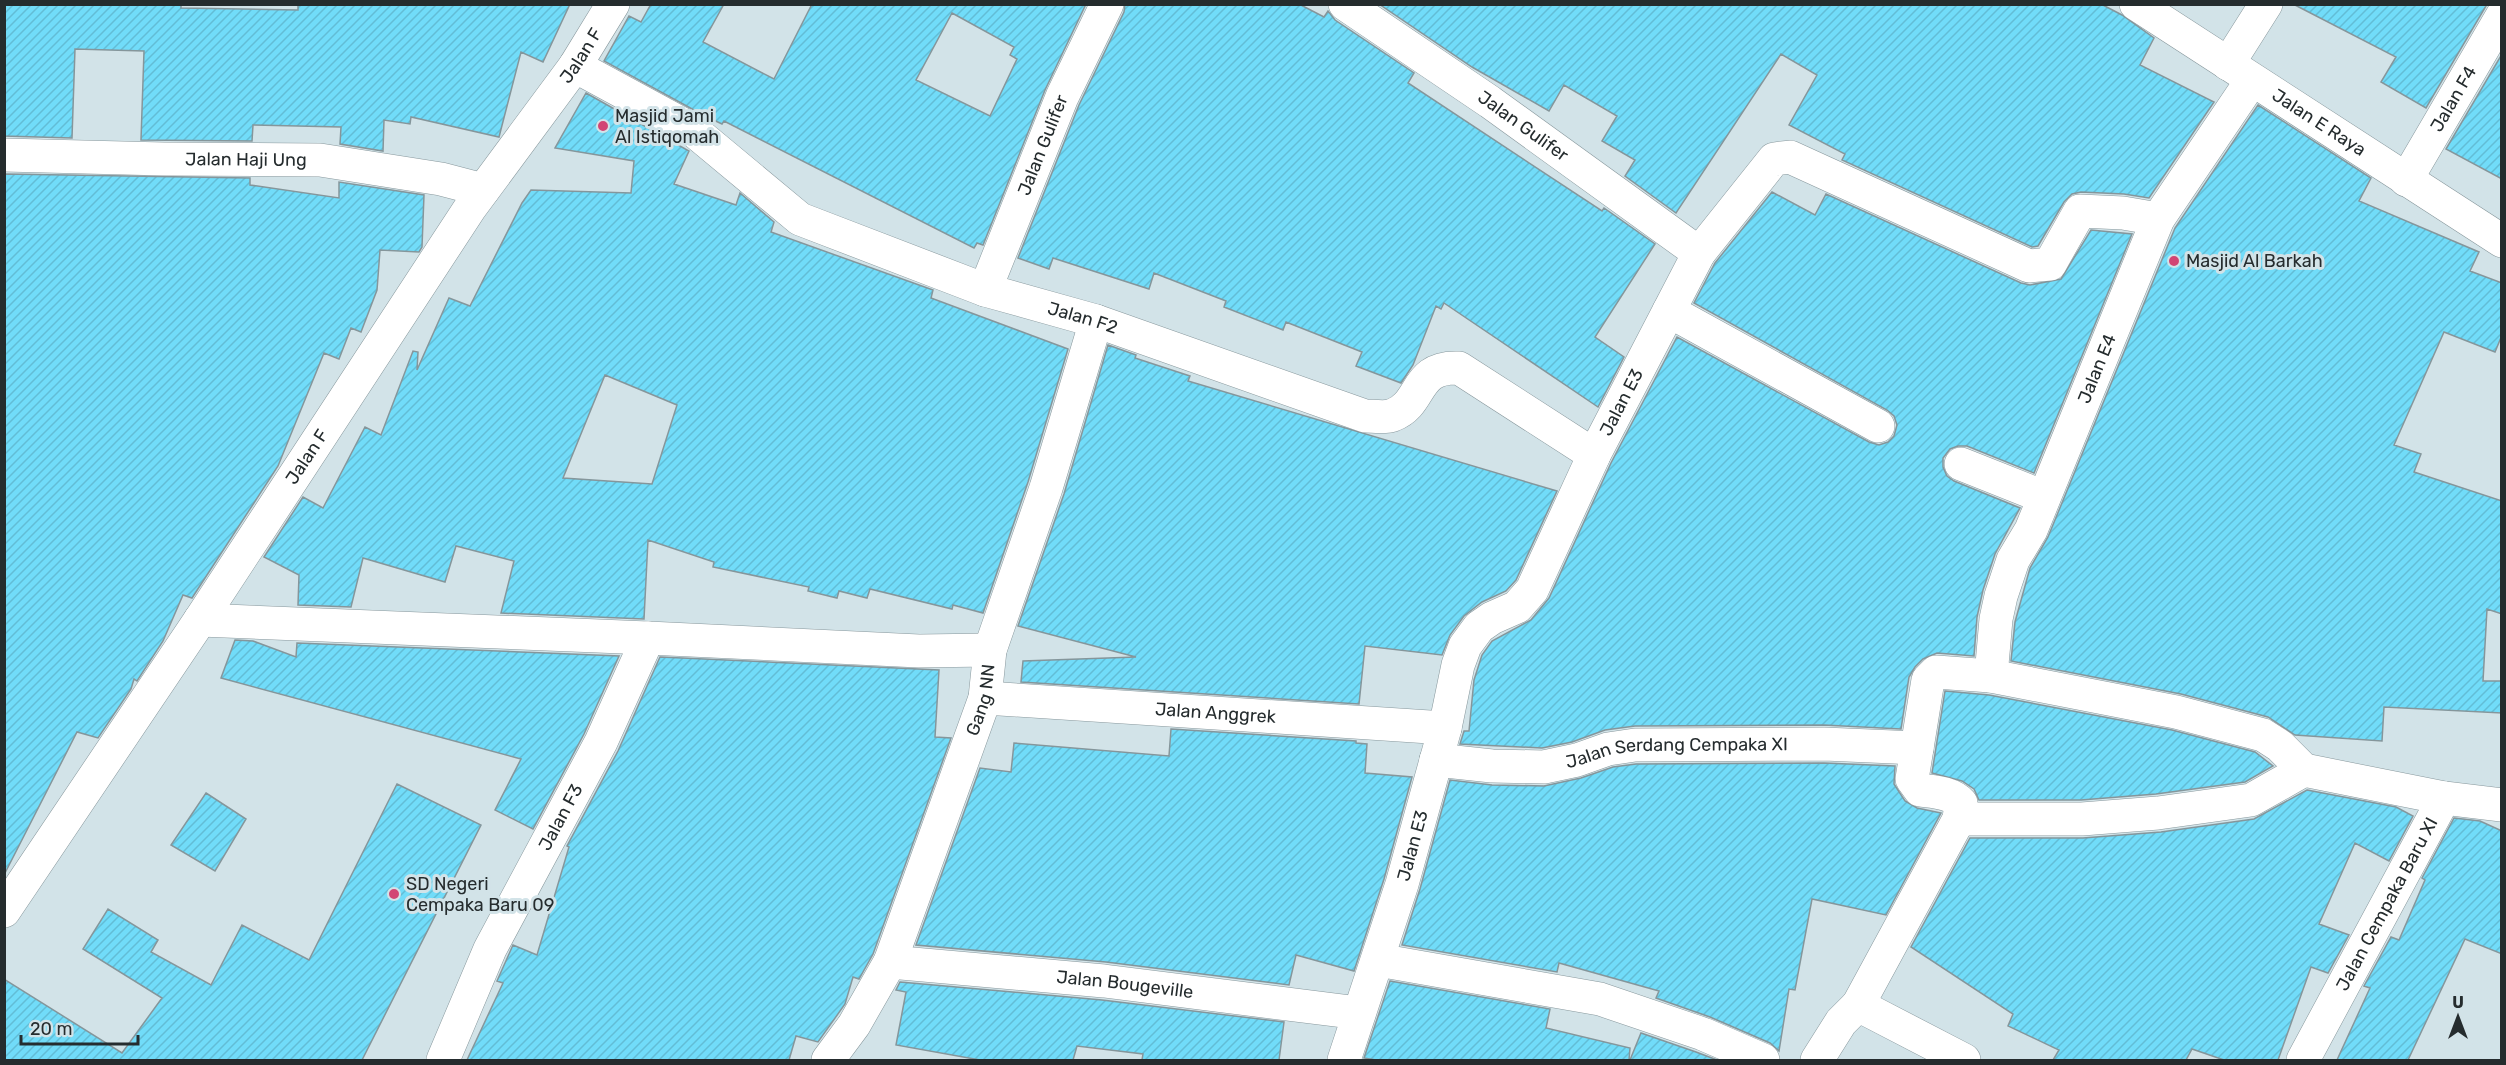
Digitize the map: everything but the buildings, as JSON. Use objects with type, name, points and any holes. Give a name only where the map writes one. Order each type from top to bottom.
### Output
[{"type":"street","name":"Jalan F","points":[[4,911],[200,620],[483,190],[575,66],[613,4]]},
{"type":"street","name":"Jalan Gulifer","points":[[984,290],[1062,97],[1107,4]]},
{"type":"street","name":"Jalan E Raya","points":[[2136,4],[2502,241]]},
{"type":"street","name":"Jalan E4","points":[[1991,676],[1996,619],[2013,560],[2031,530],[2158,219],[2240,72],[2266,4]]},
{"type":"street","name":"Jalan Gulifer","points":[[1361,9],[1699,253]]},
{"type":"street","name":"Jalan F4","points":[[2406,180],[2502,16]]},
{"type":"street","name":"Jalan F2","points":[[575,66],[693,130],[800,219],[984,290],[1096,321],[1365,416],[1392,416],[1405,408],[1431,374],[1443,367],[1459,368],[1594,455]]},
{"type":"street","name":"Jalan Haji Ung","points":[[4,154],[164,159],[320,160],[441,179],[483,190]]},
{"type":"street","name":"Jalan E3","points":[[1344,1060],[1402,884],[1445,728],[1464,646],[1479,627],[1492,618],[1517,607],[1532,590],[1594,455],[1699,253],[1774,159],[1790,157],[2029,266],[2050,264],[2080,212],[2123,213],[2158,219]]},
{"type":"street","points":[[1669,311],[1878,426]]},
{"type":"street","name":"Gang NN","points":[[828,1060],[854,1024],[890,962],[984,698],[990,650],[1046,488],[1096,321]]},
{"type":"street","points":[[1961,464],[2044,497]]},
{"type":"street","points":[[200,620],[920,651],[990,650]]},
{"type":"street","name":"Jalan F3","points":[[443,1060],[490,949],[601,742],[648,638]]},
{"type":"street","points":[[1817,1060],[1841,1022],[1858,1005],[1959,819],[1961,803],[1958,799],[1951,795],[1920,790],[1912,779],[1928,680],[1932,674],[1941,672],[1991,676],[2176,712],[2263,735],[2280,746],[2304,770],[2444,798]]},
{"type":"street","name":"Jalan Anggrek","points":[[984,698],[1445,728]]},
{"type":"street","name":"Jalan Serdang Cempaka XI","points":[[1436,760],[1492,766],[1544,767],[1577,760],[1608,749],[1635,745],[1824,744],[1917,748]]},
{"type":"street","points":[[1959,819],[2082,819],[2158,813],[2216,805],[2251,800],[2304,770]]},
{"type":"street","name":"Jalan Cempaka Baru XI","points":[[2303,1060],[2444,798],[2502,805]]},
{"type":"street","points":[[1378,960],[1600,999],[1703,1034],[1763,1060]]},
{"type":"street","name":"Jalan Bougeville","points":[[890,962],[1104,981],[1359,1013]]},
{"type":"street","points":[[1858,1005],[1964,1060]]},
{"type":"place","name":"Masjid Jami Al Istiqomah","points":[[603,126]]},
{"type":"place","name":"Masjid Al Barkah","points":[[2174,261]]},
{"type":"place","name":"SD Negeri Cempaka Baru 09","points":[[394,894]]}]
